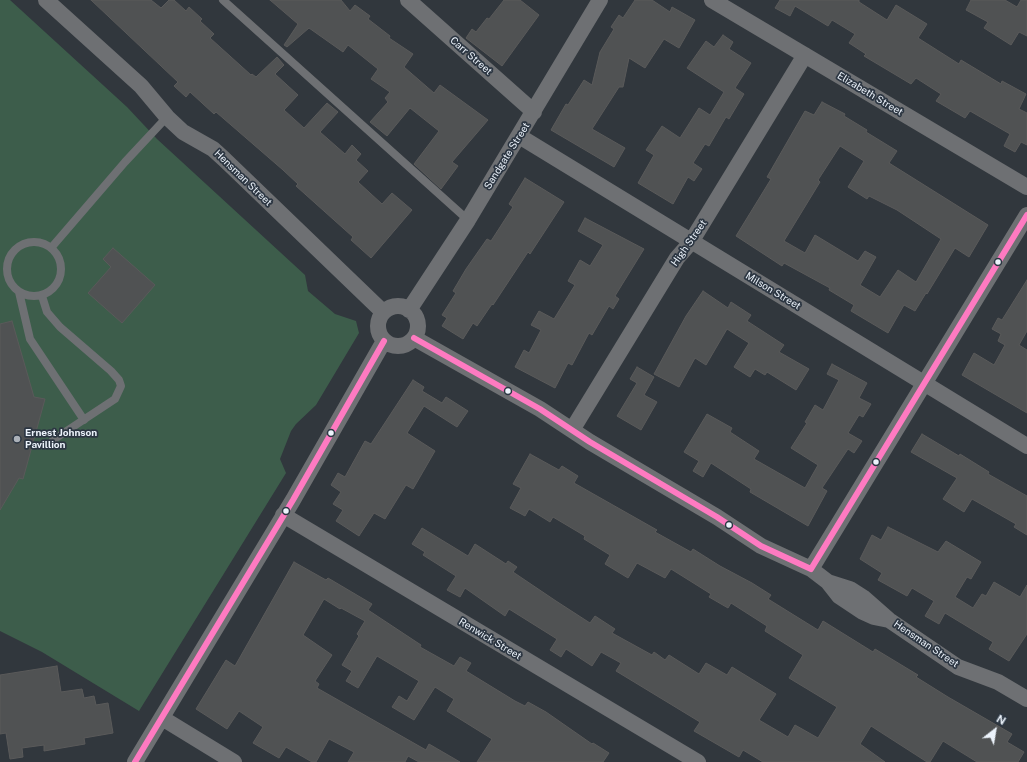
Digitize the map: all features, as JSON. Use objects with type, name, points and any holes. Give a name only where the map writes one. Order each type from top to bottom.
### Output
[{"type":"street","name":"Hensman Street","points":[[46,0],[141,86],[167,117],[183,132],[213,149],[224,159],[383,312]]},
{"type":"street","name":"Carr Street","points":[[408,0],[534,112]]},
{"type":"street","name":"Sandgate Street","points":[[409,310],[468,220],[600,0]]},
{"type":"street","name":"Elizabeth Street","points":[[712,0],[1027,187]]},
{"type":"street","name":"High Street","points":[[572,430],[677,258],[691,242],[805,55]]},
{"type":"street","name":"Milson Street","points":[[519,136],[1027,446]]},
{"type":"street","points":[[812,569],[1027,215]]},
{"type":"street","points":[[393,307],[409,310],[416,320],[417,332],[414,338],[403,345],[396,346],[384,341],[378,330],[378,324],[383,312],[393,307]]},
{"type":"street","name":"Hensman Street","points":[[414,338],[534,405],[649,478],[717,517],[761,546],[812,569],[828,582],[850,589],[864,598],[889,620],[958,667],[998,682],[1027,699]]},
{"type":"street","points":[[136,762],[283,515],[384,341]]},
{"type":"street","name":"Renwick Street","points":[[283,515],[698,762]]},
{"type":"street","points":[[162,718],[234,762]]},
{"type":"lane","points":[[223,0],[468,220]]},
{"type":"lane","points":[[51,248],[125,162],[167,117]]},
{"type":"lane","points":[[39,242],[51,248],[56,253],[61,265],[60,278],[53,289],[42,296],[30,296],[19,292],[14,288],[7,276],[7,262],[14,250],[25,243],[39,242]]},
{"type":"lane","points":[[19,292],[30,339],[84,420]]},
{"type":"lane","points":[[42,296],[47,312],[60,327],[119,380],[121,386],[115,400],[53,440]]},
{"type":"green space","points":[[0,0],[10,0],[127,107],[157,139],[305,275],[308,291],[335,314],[356,321],[359,333],[316,405],[296,424],[291,431],[280,459],[286,473],[139,711],[42,652],[0,631]]},
{"type":"building","points":[[91,0],[151,0],[161,8],[169,0],[174,0],[186,11],[189,7],[202,19],[200,21],[214,34],[210,38],[251,75],[252,74],[256,77],[277,57],[284,65],[275,74],[298,95],[284,110],[304,128],[327,103],[338,112],[320,132],[345,154],[352,145],[361,154],[356,160],[368,171],[358,182],[382,204],[392,193],[412,210],[371,258],[351,240],[353,237],[296,186],[298,184],[283,170],[216,112],[214,114],[190,92],[186,97],[174,86],[178,82]]},
{"type":"building","points":[[270,0],[341,0],[350,11],[355,5],[370,16],[368,19],[390,36],[389,38],[413,54],[404,67],[434,93],[440,85],[488,120],[452,162],[458,166],[441,189],[414,164],[439,131],[410,108],[387,136],[370,122],[388,102],[385,98],[390,92],[371,79],[378,69],[348,45],[343,52],[309,28],[287,47],[284,45],[298,24]]},
{"type":"building","points":[[504,0],[520,0],[539,15],[502,66],[466,38],[472,29],[476,32],[487,18],[489,19]]},
{"type":"building","points":[[635,0],[652,0],[670,12],[672,7],[695,20],[679,48],[664,39],[645,68],[629,58],[623,87],[619,87],[592,129],[625,148],[614,167],[551,130],[566,104],[568,105],[584,80],[592,85],[600,52],[614,29],[611,27],[619,15],[623,18]]},
{"type":"building","points":[[780,0],[859,0],[859,2],[887,20],[896,5],[927,24],[918,38],[959,64],[961,60],[1001,84],[1002,81],[1026,94],[1019,109],[1027,113],[1027,145],[1021,142],[1015,152],[1004,146],[1010,134],[970,111],[965,118],[936,101],[941,94],[916,78],[911,84],[864,56],[866,54],[849,43],[855,34],[832,20],[828,26],[795,6],[790,16],[775,8]]},
{"type":"building","points":[[971,0],[1005,0],[1017,7],[1021,0],[1027,0],[1027,36],[1019,32],[1011,45],[984,28],[988,22],[966,10]]},
{"type":"building","points":[[723,35],[733,42],[729,49],[751,63],[735,88],[744,94],[729,119],[726,117],[709,146],[705,144],[693,163],[702,169],[694,181],[688,177],[673,204],[638,183],[654,155],[646,150],[662,126],[680,138],[699,108],[710,115],[724,92],[687,68],[706,41],[714,47]]},
{"type":"building","points":[[822,102],[845,114],[844,116],[867,130],[866,132],[897,151],[889,163],[988,225],[969,257],[955,248],[915,311],[904,305],[888,333],[851,311],[854,305],[829,290],[830,288],[784,263],[782,266],[736,236],[771,179],[767,177],[805,111],[814,115]],"holes":[[[840,146],[864,161],[848,187],[867,199],[869,196],[897,210],[941,239],[916,282],[898,270],[880,297],[860,285],[876,257],[865,251],[858,261],[815,235],[805,253],[784,241],[820,182],[818,180]]]},
{"type":"building","points":[[525,178],[564,202],[530,254],[528,252],[493,305],[492,304],[477,326],[473,323],[463,339],[442,326],[447,318],[442,315],[456,293],[453,291],[466,269],[487,239],[491,241],[513,207],[509,204]]},
{"type":"building","points":[[585,218],[644,249],[615,296],[619,299],[613,309],[609,306],[592,335],[589,333],[572,365],[568,363],[555,388],[515,367],[524,350],[529,353],[541,330],[531,325],[539,311],[554,319],[575,285],[568,281],[580,260],[590,266],[603,245],[578,231]]},
{"type":"building","points":[[113,248],[155,285],[122,323],[88,293],[111,267],[103,259]]},
{"type":"building","points":[[1027,280],[1027,331],[1019,345],[1027,350],[1027,413],[962,375],[974,353],[994,365],[1005,345],[998,341],[1001,334],[992,329],[998,318],[1002,320]]},
{"type":"building","points":[[703,291],[728,308],[731,302],[751,315],[747,321],[784,345],[779,352],[809,369],[796,390],[767,372],[765,375],[755,369],[750,377],[734,367],[749,343],[727,329],[706,365],[695,358],[679,387],[654,374],[686,316]]},
{"type":"building","name":"Ernest Johnson Pavillion","points":[[12,321],[34,397],[45,399],[23,479],[19,478],[0,510],[0,324]]},
{"type":"building","points":[[832,364],[867,383],[859,398],[871,404],[863,417],[859,415],[848,433],[862,441],[854,453],[848,449],[822,488],[827,491],[808,526],[750,492],[751,489],[711,463],[703,477],[693,471],[699,461],[684,452],[707,414],[732,428],[730,432],[759,451],[754,459],[805,488],[818,465],[791,448],[807,423],[805,422],[815,405],[823,410],[839,380],[827,374]]},
{"type":"building","points":[[637,367],[654,377],[644,395],[657,402],[641,430],[617,416],[637,383],[630,379]]},
{"type":"building","points":[[413,380],[424,387],[422,391],[442,403],[446,397],[468,411],[457,427],[424,406],[407,433],[435,451],[413,489],[406,485],[385,519],[374,513],[359,536],[336,521],[343,510],[333,504],[341,492],[331,485],[338,473],[345,477],[365,441],[371,444]]},
{"type":"building","points":[[922,434],[959,456],[960,454],[989,472],[988,474],[1027,496],[1027,535],[1014,527],[1016,524],[972,499],[964,512],[943,499],[957,478],[911,452]]},
{"type":"building","points":[[530,454],[559,470],[562,466],[578,476],[574,483],[657,530],[655,532],[691,552],[693,549],[720,566],[752,583],[771,595],[768,599],[818,630],[823,621],[873,652],[875,649],[918,675],[916,677],[948,697],[1012,734],[1007,742],[1024,752],[1018,762],[977,762],[943,741],[930,762],[927,762],[871,726],[860,744],[885,762],[763,762],[743,750],[739,757],[694,731],[700,722],[616,671],[621,663],[601,652],[592,666],[566,649],[561,657],[550,650],[557,639],[509,609],[505,616],[465,588],[460,597],[447,590],[456,576],[423,555],[425,552],[412,544],[422,528],[468,556],[475,544],[506,564],[508,561],[517,567],[513,572],[556,601],[590,623],[595,616],[615,629],[612,633],[652,655],[654,652],[665,660],[669,655],[699,674],[706,663],[727,675],[732,667],[776,694],[759,720],[788,737],[795,725],[818,738],[837,707],[789,678],[803,655],[765,631],[767,626],[731,603],[728,608],[709,597],[711,594],[671,569],[665,578],[637,563],[628,578],[605,564],[610,555],[584,539],[585,536],[553,517],[550,522],[529,509],[525,516],[510,508],[521,488],[513,484]]},
{"type":"building","points":[[888,527],[938,552],[946,541],[981,562],[971,579],[967,577],[955,597],[973,608],[982,594],[986,596],[994,582],[1020,597],[1027,585],[1027,634],[1009,661],[989,649],[993,642],[945,613],[939,624],[925,616],[934,601],[912,588],[907,596],[878,580],[882,573],[860,559],[872,535],[881,540]]},
{"type":"building","points":[[294,562],[326,580],[328,578],[372,604],[368,610],[421,645],[420,647],[454,666],[460,657],[471,663],[466,671],[515,701],[525,706],[528,702],[546,712],[592,744],[593,743],[609,753],[603,762],[477,762],[492,739],[447,711],[454,699],[435,687],[414,720],[392,707],[399,696],[407,701],[419,681],[377,656],[358,688],[346,681],[352,671],[342,665],[359,636],[357,634],[365,621],[341,608],[340,609],[324,599],[303,635],[332,655],[315,681],[319,684],[317,688],[426,750],[429,744],[460,762],[419,762],[408,756],[405,762],[348,762],[354,752],[329,739],[316,762],[312,762],[286,747],[279,758],[253,743],[263,727],[239,711],[227,729],[196,709],[226,660],[235,666]]},
{"type":"building","points":[[57,666],[61,692],[82,689],[84,698],[94,696],[96,705],[108,703],[113,733],[84,738],[85,744],[44,751],[44,745],[22,748],[23,757],[10,759],[6,733],[0,734],[0,675]]},
{"type":"transit line","points":[[811,569],[1027,215]]},
{"type":"transit line","points":[[414,338],[540,409],[590,442],[717,517],[761,546],[811,569]]},
{"type":"transit line","points":[[135,762],[293,500],[384,341]]},
{"type":"place","name":"Ernest Johnson Pavillion","points":[[17,439]]}]
